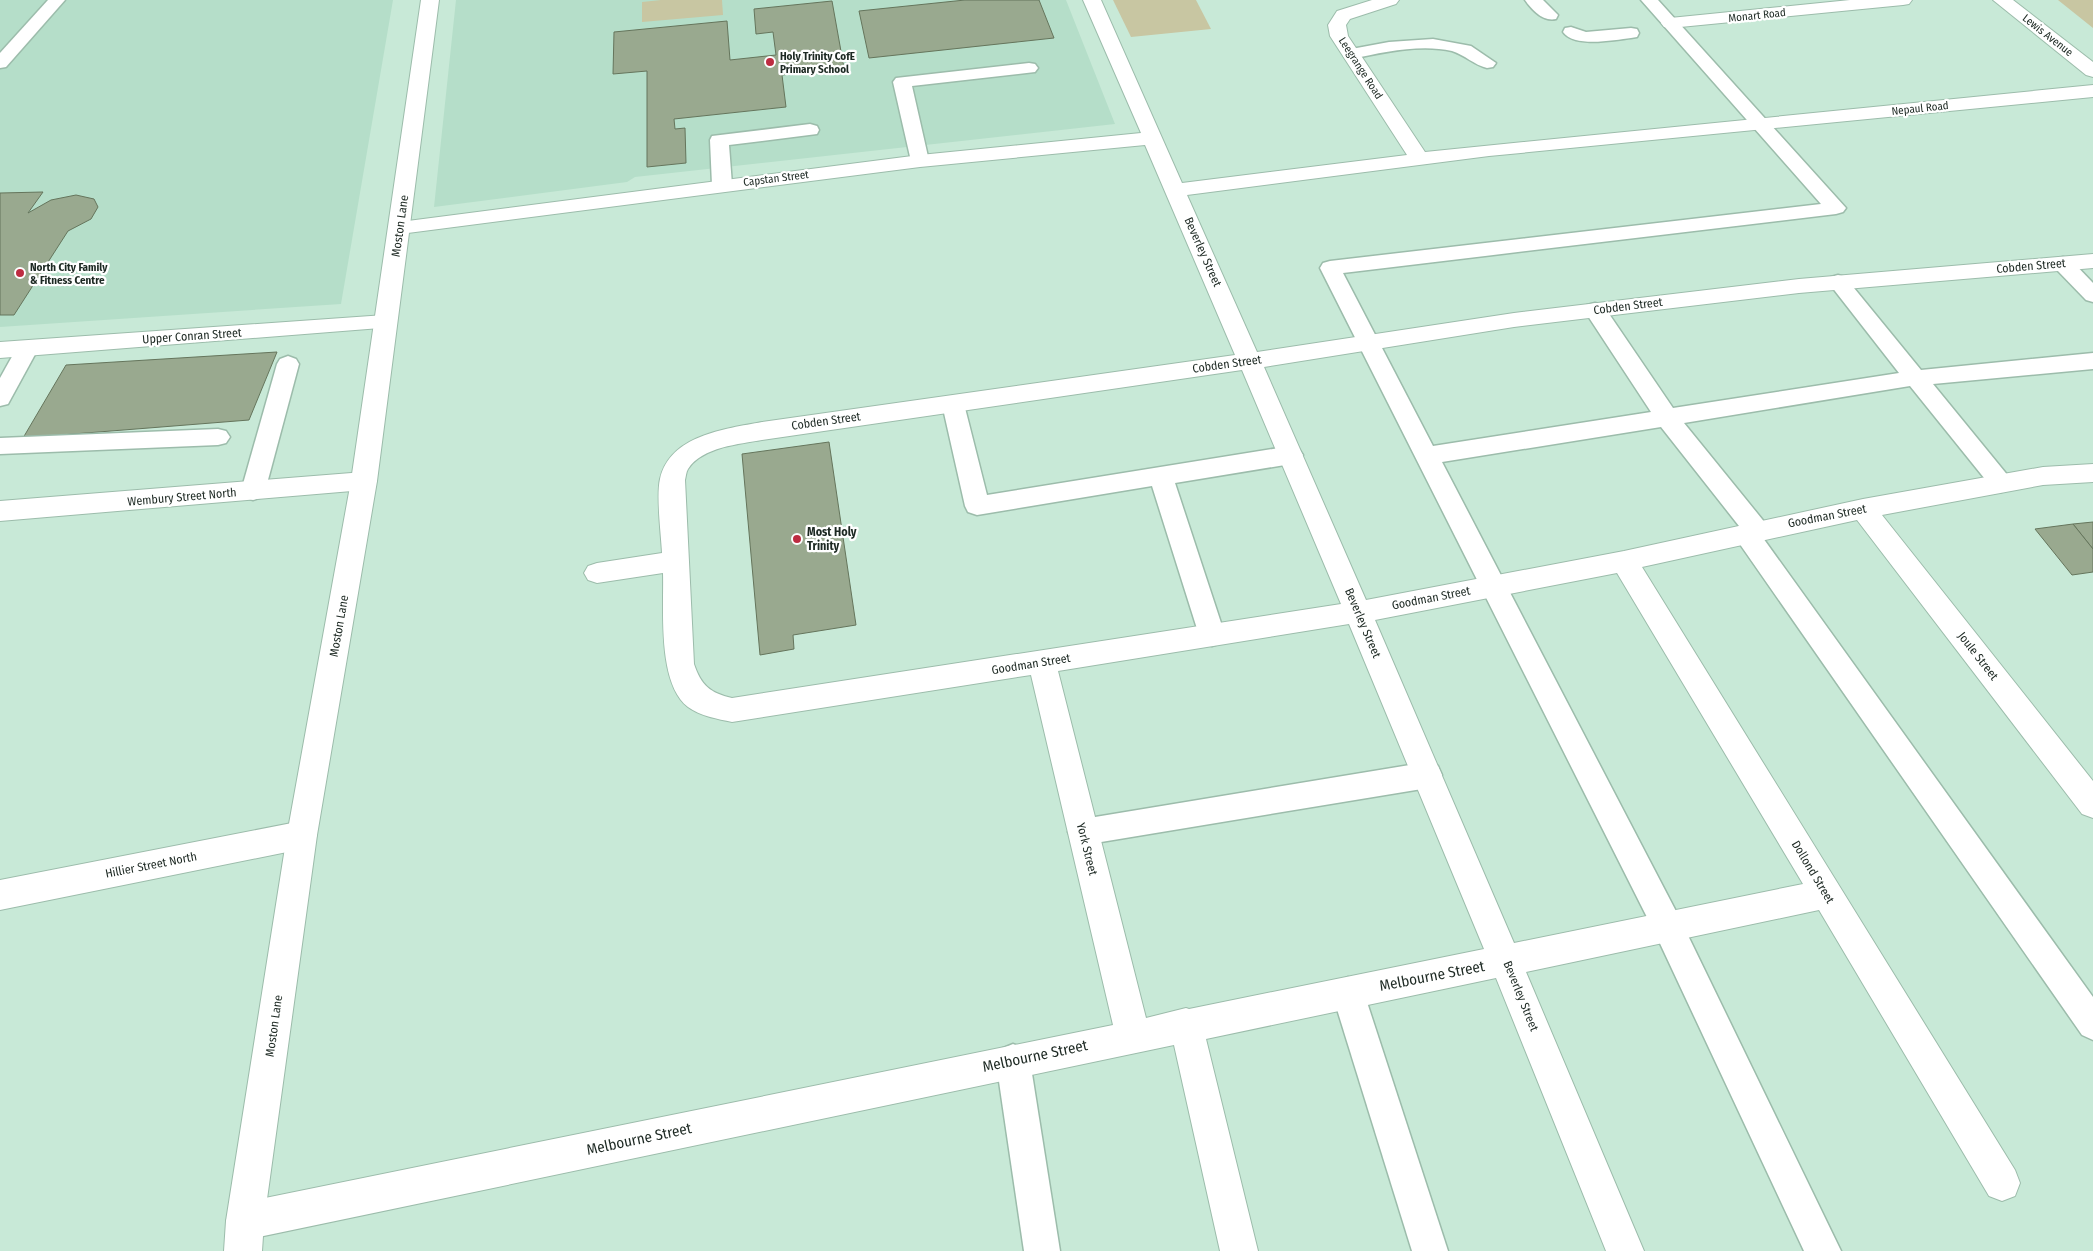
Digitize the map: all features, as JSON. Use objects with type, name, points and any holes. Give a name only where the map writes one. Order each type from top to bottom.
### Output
[{"type":"street","name":"Moston Lane","points":[[244,1236],[302,834],[364,481],[430,0]]},
{"type":"street","name":"Beverley Street","points":[[1092,0],[1251,361],[1428,775],[1507,961],[1625,1251]]},
{"type":"street","name":"Leegrange Road","points":[[1390,0],[1343,15],[1338,25],[1339,36],[1420,160]]},
{"type":"street","name":"Monart Road","points":[[1670,23],[1903,0]]},
{"type":"street","name":"Lewis Avenue","points":[[2002,0],[2093,71]]},
{"type":"street","name":"Nepaul Road","points":[[1175,190],[1489,150],[2093,91]]},
{"type":"street","name":"Capstan Street","points":[[400,228],[920,161],[1153,138]]},
{"type":"street","name":"Cobden Street","points":[[765,705],[732,710],[707,704],[687,688],[680,664],[672,480],[677,466],[703,446],[729,438],[790,426],[1251,361],[1514,320],[1838,282],[2093,261]]},
{"type":"street","name":"Upper Conran Street","points":[[0,350],[385,322]]},
{"type":"street","name":"Goodman Street","points":[[765,705],[1358,612],[1624,561],[1863,509],[2043,476],[2093,473]]},
{"type":"street","name":"Wembury Street North","points":[[0,511],[364,481]]},
{"type":"street","name":"Joule Street","points":[[1863,509],[2093,804]]},
{"type":"street","points":[[597,572],[675,561]]},
{"type":"street","name":"Dollond Street","points":[[1624,561],[2002,1183]]},
{"type":"street","name":"York Street","points":[[1042,662],[1133,1036]]},
{"type":"street","name":"Hillier Street North","points":[[0,896],[302,834]]},
{"type":"street","name":"Melbourne Street","points":[[244,1236],[1013,1061],[1826,894]]},
{"type":"street","points":[[1186,1025],[1239,1251]]},
{"type":"lane","points":[[0,63],[57,0]]},
{"type":"lane","points":[[1533,0],[1550,15]]},
{"type":"lane","points":[[1649,0],[1753,125],[1836,208],[1330,268],[1366,343],[1668,927],[1823,1251]]},
{"type":"lane","points":[[1571,32],[1585,37],[1632,33]]},
{"type":"lane","points":[[1352,54],[1395,47],[1454,46],[1477,56],[1487,63]]},
{"type":"lane","points":[[920,161],[902,82],[1029,68]]},
{"type":"lane","points":[[722,185],[720,140],[810,130]]},
{"type":"lane","points":[[2063,264],[2093,295]]},
{"type":"lane","points":[[1838,282],[2001,483]]},
{"type":"lane","points":[[1595,310],[1667,418],[1751,532],[2093,1024]]},
{"type":"lane","points":[[0,398],[27,348]]},
{"type":"lane","points":[[1425,456],[1915,378],[2093,361]]},
{"type":"lane","points":[[253,491],[288,364]]},
{"type":"lane","points":[[953,404],[977,506],[1291,455]]},
{"type":"lane","points":[[0,446],[218,437]]},
{"type":"lane","points":[[1160,476],[1212,635]]},
{"type":"lane","points":[[1083,832],[1428,775]]},
{"type":"lane","points":[[1348,993],[1430,1251]]},
{"type":"lane","points":[[1013,1061],[1042,1251]]},
{"type":"shaded area","points":[[0,0],[393,0],[341,304],[0,327]]},
{"type":"shaded area","name":"Holy Trinity CofE Primary School","points":[[456,0],[1066,0],[1115,124],[635,177],[627,182],[434,207]]},
{"type":"shaded area","points":[[661,0],[722,0],[723,15],[642,22],[642,2]]},
{"type":"shaded area","points":[[1113,0],[1196,0],[1211,29],[1131,37]]},
{"type":"shaded area","points":[[2058,0],[2093,0],[2093,28]]},
{"type":"building","points":[[965,0],[1039,0],[1054,38],[869,58],[859,11]]},
{"type":"building","points":[[832,1],[844,68],[782,75],[786,107],[674,119],[675,129],[685,128],[686,163],[647,167],[647,71],[613,74],[614,32],[727,21],[730,60],[776,55],[773,32],[756,34],[754,9]]},
{"type":"building","name":"North City Family & Fitness Centre","points":[[43,192],[28,213],[51,200],[76,195],[94,199],[98,207],[91,219],[68,231],[14,315],[0,315],[0,193]]},
{"type":"building","points":[[277,352],[249,420],[23,438],[66,365]]},
{"type":"building","name":"Most Holy Trinity","points":[[829,442],[856,625],[793,635],[794,649],[760,655],[742,454]]},
{"type":"building","points":[[2093,522],[2093,549],[2073,524]]},
{"type":"building","points":[[2073,524],[2093,549],[2093,572],[2072,575],[2035,529]]},
{"type":"place","name":"Holy Trinity CofE Primary School","points":[[770,62]]},
{"type":"place","name":"North City Family & Fitness Centre","points":[[20,273]]},
{"type":"place","name":"Most Holy Trinity","points":[[797,539]]}]
